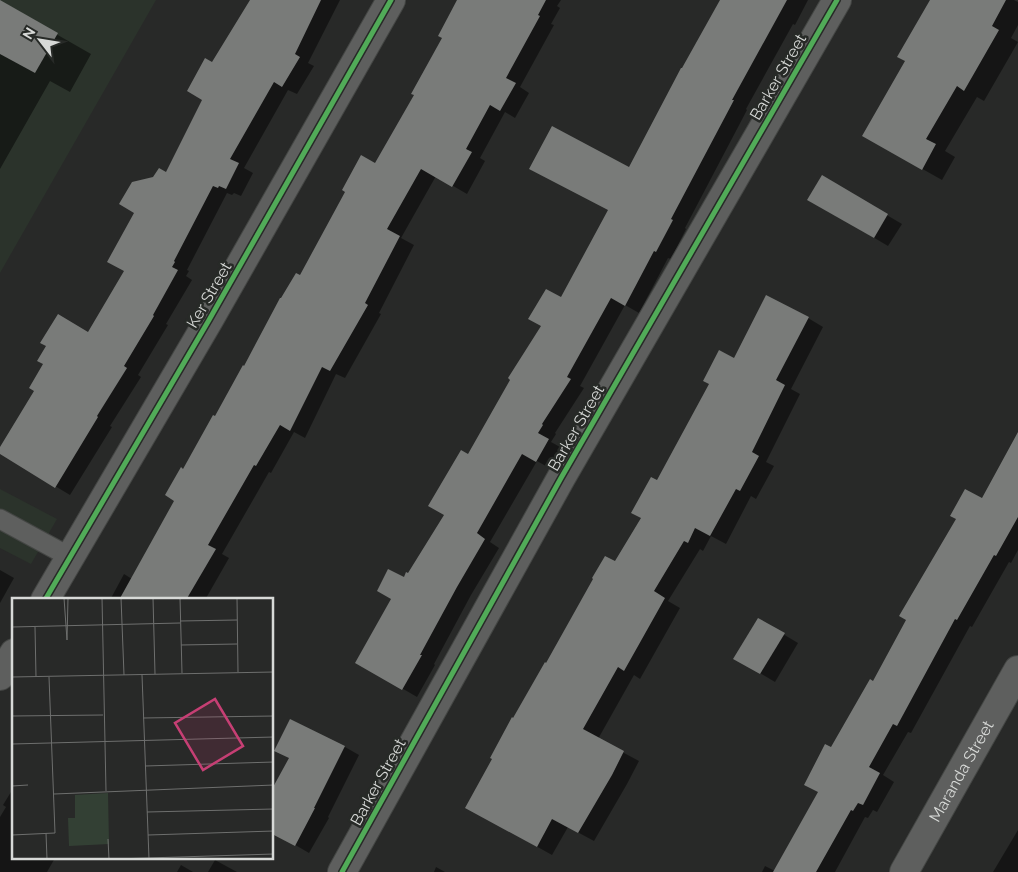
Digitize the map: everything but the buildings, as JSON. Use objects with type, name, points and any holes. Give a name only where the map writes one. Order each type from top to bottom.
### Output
[{"type":"street","name":"Ker Street","points":[[46,598],[209,320],[391,0]]},
{"type":"street","name":"Barker Street","points":[[342,872],[561,478],[837,0]]},
{"type":"street","points":[[0,676],[12,655]]},
{"type":"street","name":"Maranda Street","points":[[904,872],[1018,670]]},
{"type":"lane","points":[[0,519],[70,557]]},
{"type":"shaded area","points":[[0,0],[156,0],[0,273]]},
{"type":"shaded area","points":[[0,489],[57,519],[31,564],[0,548]]},
{"type":"cycle path","points":[[46,598],[209,320],[391,0]]},
{"type":"cycle path","points":[[342,872],[561,478],[837,0]]}]
